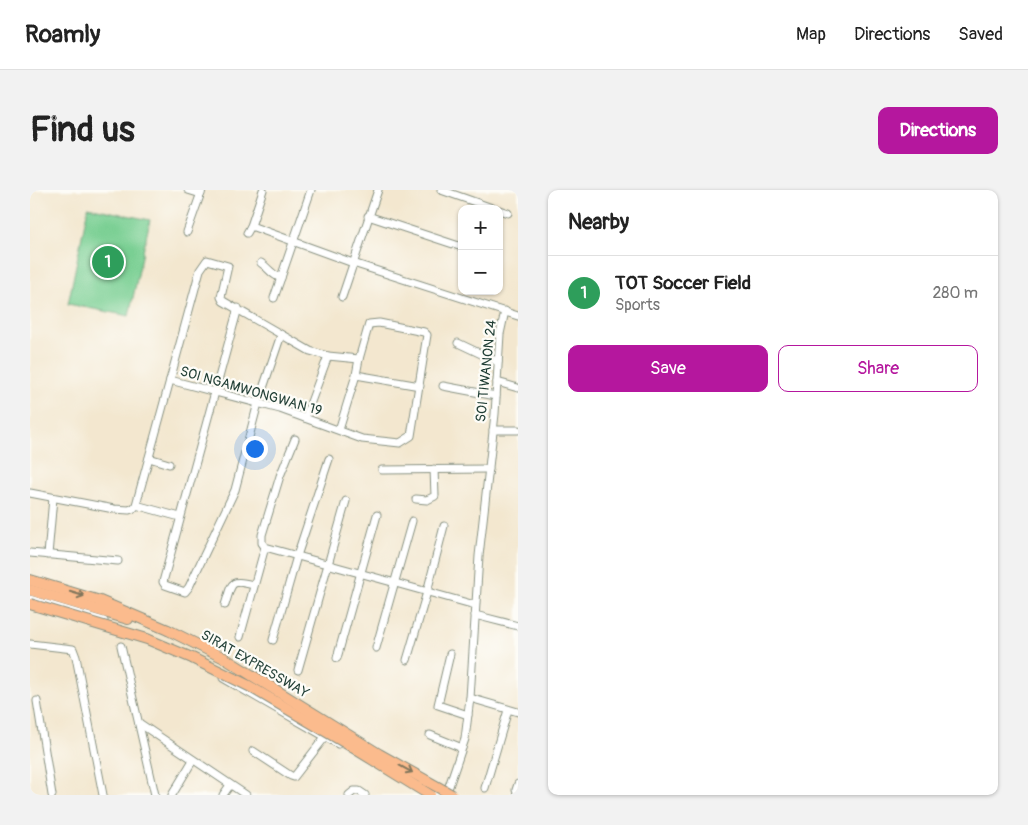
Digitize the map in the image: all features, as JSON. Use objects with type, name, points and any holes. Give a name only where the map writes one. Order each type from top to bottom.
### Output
[{"type":"highway","points":[[30,580],[100,601],[168,630]]},
{"type":"highway","name":"SIRAT EXPRESSWAY","points":[[30,590],[168,630],[224,658],[380,754],[452,795]]},
{"type":"highway","name":"SIRAT EXPRESSWAY","points":[[30,604],[147,639],[192,658],[249,686],[342,740],[428,795]]},
{"type":"street","points":[[186,232],[201,192],[188,190]]},
{"type":"street","name":"SOI TIWANON 24","points":[[263,190],[249,230],[293,242],[506,311],[500,334],[493,430],[474,605],[475,615],[468,715],[465,739],[446,795]]},
{"type":"street","points":[[274,298],[311,190]]},
{"type":"street","points":[[342,297],[378,190]]},
{"type":"street","points":[[441,190],[484,205]]},
{"type":"street","points":[[503,211],[508,213]]},
{"type":"street","points":[[368,216],[458,246]]},
{"type":"street","points":[[170,380],[200,270],[207,260],[228,266],[221,299],[310,352],[359,359]]},
{"type":"street","points":[[261,263],[265,265],[270,273],[280,278]]},
{"type":"street","points":[[238,308],[180,517],[163,582],[165,586],[185,592],[189,588],[235,490],[258,403],[281,335]]},
{"type":"street","points":[[506,311],[518,316]]},
{"type":"street","points":[[339,430],[369,324],[379,323],[420,330],[427,335],[420,386],[356,375]]},
{"type":"street","points":[[458,343],[498,362]]},
{"type":"street","points":[[305,418],[328,356]]},
{"type":"street","name":"SOI NGAMWONGWAN 19","points":[[136,505],[170,380],[258,403],[362,439],[400,443],[411,436],[420,386]]},
{"type":"street","points":[[497,382],[518,388]]},
{"type":"street","points":[[443,386],[496,396]]},
{"type":"street","points":[[493,430],[518,430]]},
{"type":"street","points":[[240,636],[280,476],[295,438]]},
{"type":"street","points":[[149,458],[169,464]]},
{"type":"street","points":[[273,640],[297,556],[329,458]]},
{"type":"street","points":[[416,499],[427,500],[435,496],[434,469]]},
{"type":"street","points":[[382,470],[489,469]]},
{"type":"street","points":[[30,494],[114,510],[129,510],[136,505],[180,517]]},
{"type":"street","points":[[48,555],[53,498]]},
{"type":"street","points":[[298,670],[346,501]]},
{"type":"street","points":[[337,658],[377,515]]},
{"type":"street","points":[[376,648],[412,521]]},
{"type":"street","points":[[407,660],[444,526]]},
{"type":"street","points":[[264,543],[297,556],[474,605]]},
{"type":"street","points":[[30,553],[118,561]]},
{"type":"street","points":[[225,605],[231,585],[235,582],[253,585]]},
{"type":"street","points":[[30,599],[83,614],[156,639],[428,795]]},
{"type":"street","points":[[475,615],[518,626]]},
{"type":"street","points":[[30,644],[73,649],[102,795]]},
{"type":"street","points":[[121,646],[155,795]]},
{"type":"street","points":[[450,654],[438,705],[468,715]]},
{"type":"street","points":[[470,698],[518,712]]},
{"type":"street","points":[[37,701],[52,795]]},
{"type":"street","points":[[485,788],[508,710]]},
{"type":"street","points":[[139,723],[246,795]]},
{"type":"street","points":[[430,735],[462,748]]},
{"type":"street","points":[[253,751],[294,777],[325,737]]},
{"type":"street","points":[[172,795],[193,760]]},
{"type":"street","points":[[518,784],[516,790],[518,795]]},
{"type":"street","points":[[222,795],[230,785]]},
{"type":"street","points":[[349,795],[354,791],[359,791],[365,795]]},
{"type":"green space","points":[[88,207],[150,220],[129,316],[68,304]]},
{"type":"place","name":"TOT Soccer Field","points":[[108,262]]}]
